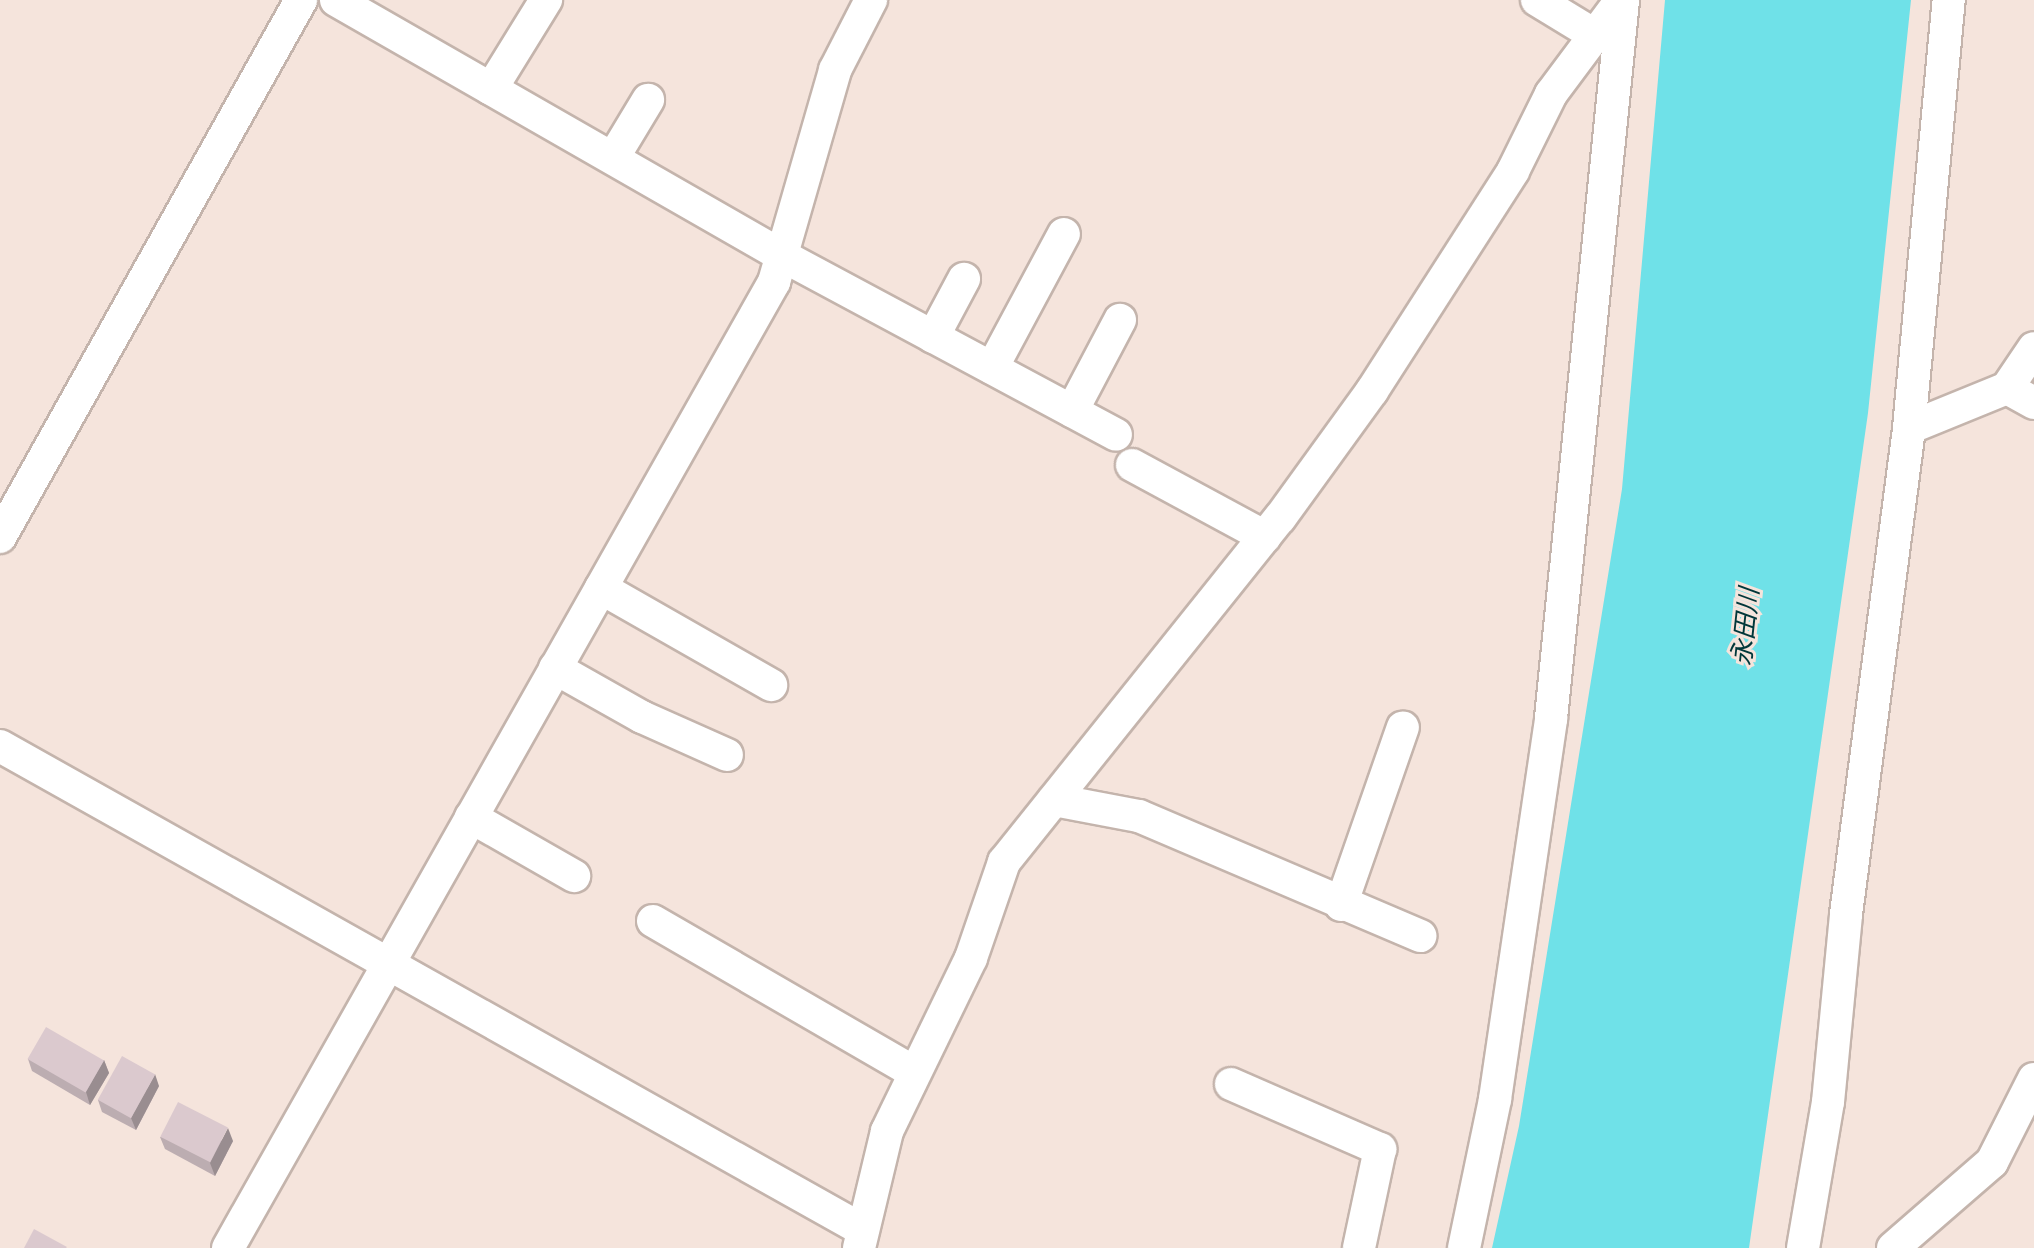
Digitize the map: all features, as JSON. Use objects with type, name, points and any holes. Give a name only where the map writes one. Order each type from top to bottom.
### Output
[{"type":"street","points":[[0,537],[301,0]]},
{"type":"street","points":[[336,0],[781,255],[1116,435]]},
{"type":"street","points":[[491,89],[546,0]]},
{"type":"street","points":[[228,1248],[774,282],[835,70],[871,0]]},
{"type":"street","points":[[1537,0],[1593,34]]},
{"type":"street","points":[[0,746],[861,1239],[887,1131],[971,958],[1004,862],[1265,537],[1372,391],[1513,171],[1551,94],[1593,34],[1622,0]]},
{"type":"street","points":[[1464,1248],[1495,1099],[1551,718],[1622,0]]},
{"type":"street","points":[[1803,1248],[1828,1102],[1846,914],[1909,428],[1949,0]]},
{"type":"street","points":[[613,158],[648,100]]},
{"type":"street","points":[[992,368],[1064,234]]},
{"type":"street","points":[[933,337],[964,279]]},
{"type":"street","points":[[1072,411],[1120,320]]},
{"type":"street","points":[[1909,428],[2020,396],[2034,348]]},
{"type":"street","points":[[1132,465],[1265,537]]},
{"type":"street","points":[[601,588],[771,685]]},
{"type":"street","points":[[555,668],[642,717],[727,755]]},
{"type":"street","points":[[1341,905],[1403,727]]},
{"type":"street","points":[[1054,800],[1139,816],[1341,905],[1421,936]]},
{"type":"street","points":[[471,817],[574,876]]},
{"type":"street","points":[[653,921],[913,1072]]},
{"type":"street","points":[[1893,1248],[1992,1162],[2034,1079]]},
{"type":"street","points":[[1231,1084],[1380,1149],[1359,1248]]},
{"type":"water","name":"永田川","points":[[1665,0],[1911,0],[1868,413],[1749,1248],[1492,1248],[1519,1126],[1622,489]]},
{"type":"building","points":[[46,1027],[104,1060],[86,1093],[27,1059]]},
{"type":"building","points":[[122,1056],[155,1074],[131,1118],[98,1100]]},
{"type":"building","points":[[178,1102],[228,1127],[210,1162],[160,1137]]},
{"type":"building","points":[[34,1229],[67,1247],[24,1248]]}]
